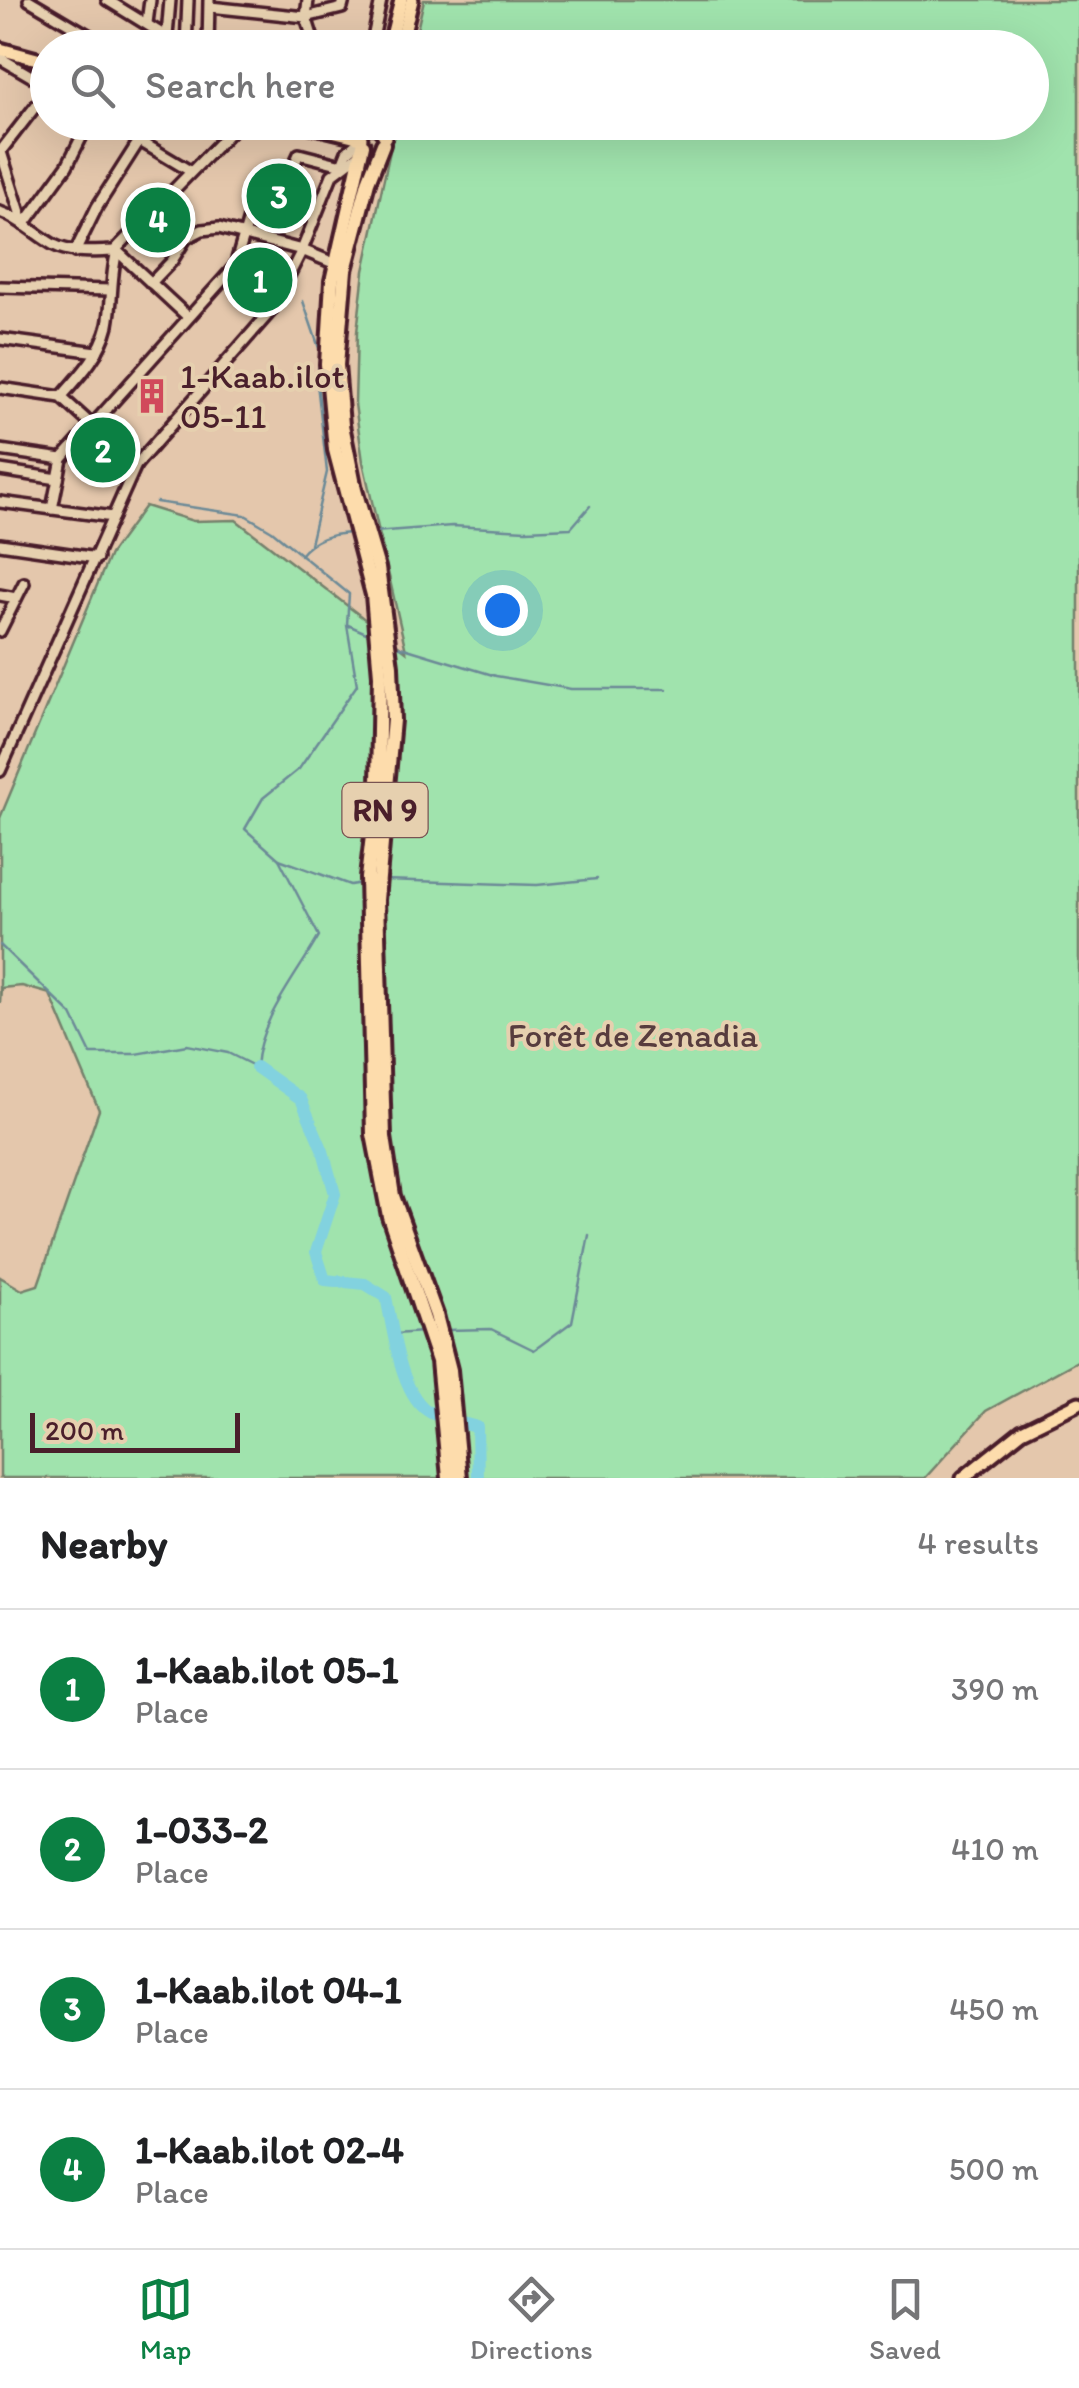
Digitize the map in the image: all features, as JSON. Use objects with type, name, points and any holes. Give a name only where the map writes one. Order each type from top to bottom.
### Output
[{"type":"highway","name":"RN 9","points":[[362,140],[336,264],[328,332],[332,425],[341,475],[368,567],[380,674],[378,785],[367,878],[372,1134],[386,1206],[438,1361],[449,1478]]},
{"type":"highway","name":"RN 9","points":[[384,140],[368,182],[346,270],[337,365],[342,425],[378,568],[391,666],[392,733],[378,900],[384,1137],[394,1196],[436,1316],[450,1370],[460,1478]]},
{"type":"main road","points":[[394,30],[401,0]]},
{"type":"main road","points":[[404,30],[412,0]]},
{"type":"main road","points":[[0,46],[7,58]]},
{"type":"main road","points":[[0,46],[30,54]]},
{"type":"main road","points":[[366,140],[373,150],[384,140]]},
{"type":"main road","points":[[962,1478],[1022,1431],[1079,1403]]},
{"type":"street","points":[[29,0],[80,30]]},
{"type":"street","points":[[107,0],[158,30]]},
{"type":"street","points":[[147,23],[150,0]]},
{"type":"street","points":[[168,30],[170,0]]},
{"type":"street","points":[[186,30],[188,0]]},
{"type":"street","points":[[308,0],[306,17],[310,30]]},
{"type":"street","points":[[209,30],[210,3],[306,17],[342,8],[344,0]]},
{"type":"street","points":[[375,30],[381,0]]},
{"type":"street","points":[[0,73],[7,58],[30,75]]},
{"type":"street","points":[[24,226],[1,152],[30,113]]},
{"type":"street","points":[[24,226],[80,140]]},
{"type":"street","points":[[61,397],[97,352],[108,322],[117,251],[222,140]]},
{"type":"street","points":[[0,771],[136,465],[271,311],[302,250],[332,174],[360,140]]},
{"type":"street","points":[[75,252],[139,141],[190,171]]},
{"type":"street","points":[[52,509],[62,460],[235,266],[254,201],[288,178],[299,154],[342,165]]},
{"type":"street","points":[[0,212],[56,246],[75,252],[117,251],[188,317]]},
{"type":"street","points":[[151,283],[186,238],[202,230],[219,228],[302,250],[336,264]]},
{"type":"street","points":[[0,287],[110,290]]},
{"type":"street","points":[[0,339],[97,352]]},
{"type":"street","points":[[0,388],[61,397],[136,465]]},
{"type":"street","points":[[0,450],[62,460]]},
{"type":"street","points":[[0,470],[58,479]]},
{"type":"street","points":[[0,502],[113,518]]},
{"type":"street","points":[[0,544],[97,558]]},
{"type":"street","points":[[0,632],[24,582]]},
{"type":"street","points":[[0,595],[16,598]]},
{"type":"green space","name":"Forêt de Zenadia","points":[[424,0],[1079,0],[1079,1360],[986,1411],[925,1478],[0,1478],[0,1277],[22,1290],[38,1285],[99,1110],[50,994],[22,986],[1,988],[0,1003],[0,818],[110,554],[145,506],[193,521],[236,520],[406,651],[363,462],[355,404],[364,271],[392,140],[1049,140],[1049,30],[417,30]]},
{"type":"waterway","points":[[303,301],[320,351],[317,383],[327,472],[310,544]]},
{"type":"waterway","points":[[0,945],[72,1015],[91,1054],[136,1054],[187,1045],[228,1053],[256,1067],[271,1016],[319,936],[279,859],[245,829],[263,798],[299,769],[357,685],[347,625],[349,594],[272,531],[245,515],[156,502]]},
{"type":"waterway","points":[[373,532],[452,526],[571,528],[590,506]]},
{"type":"waterway","points":[[300,555],[322,538],[350,533]]},
{"type":"waterway","points":[[348,625],[373,636]]},
{"type":"waterway","points":[[394,645],[496,676],[571,689],[667,689]]},
{"type":"waterway","points":[[279,859],[350,885],[362,883]]},
{"type":"waterway","points":[[384,880],[537,885],[597,879]]},
{"type":"waterway","points":[[256,1067],[301,1099],[323,1151],[335,1194],[316,1252],[325,1280],[365,1284],[386,1297],[405,1377],[420,1405],[431,1413],[477,1427],[478,1478]]},
{"type":"waterway","points":[[446,1330],[491,1329],[534,1350],[572,1322],[589,1235]]},
{"type":"waterway","points":[[394,1334],[423,1332]]},
{"type":"place","name":"1-Kaab.ilot 04-1","points":[[279,196]]},
{"type":"place","name":"1-Kaab.ilot 02-4","points":[[158,220]]},
{"type":"place","name":"1-Kaab.ilot 05-1","points":[[260,280]]},
{"type":"place","name":"1-Kaab.ilot 05-11","points":[[152,396]]},
{"type":"place","name":"1-033-2","points":[[103,450]]}]
